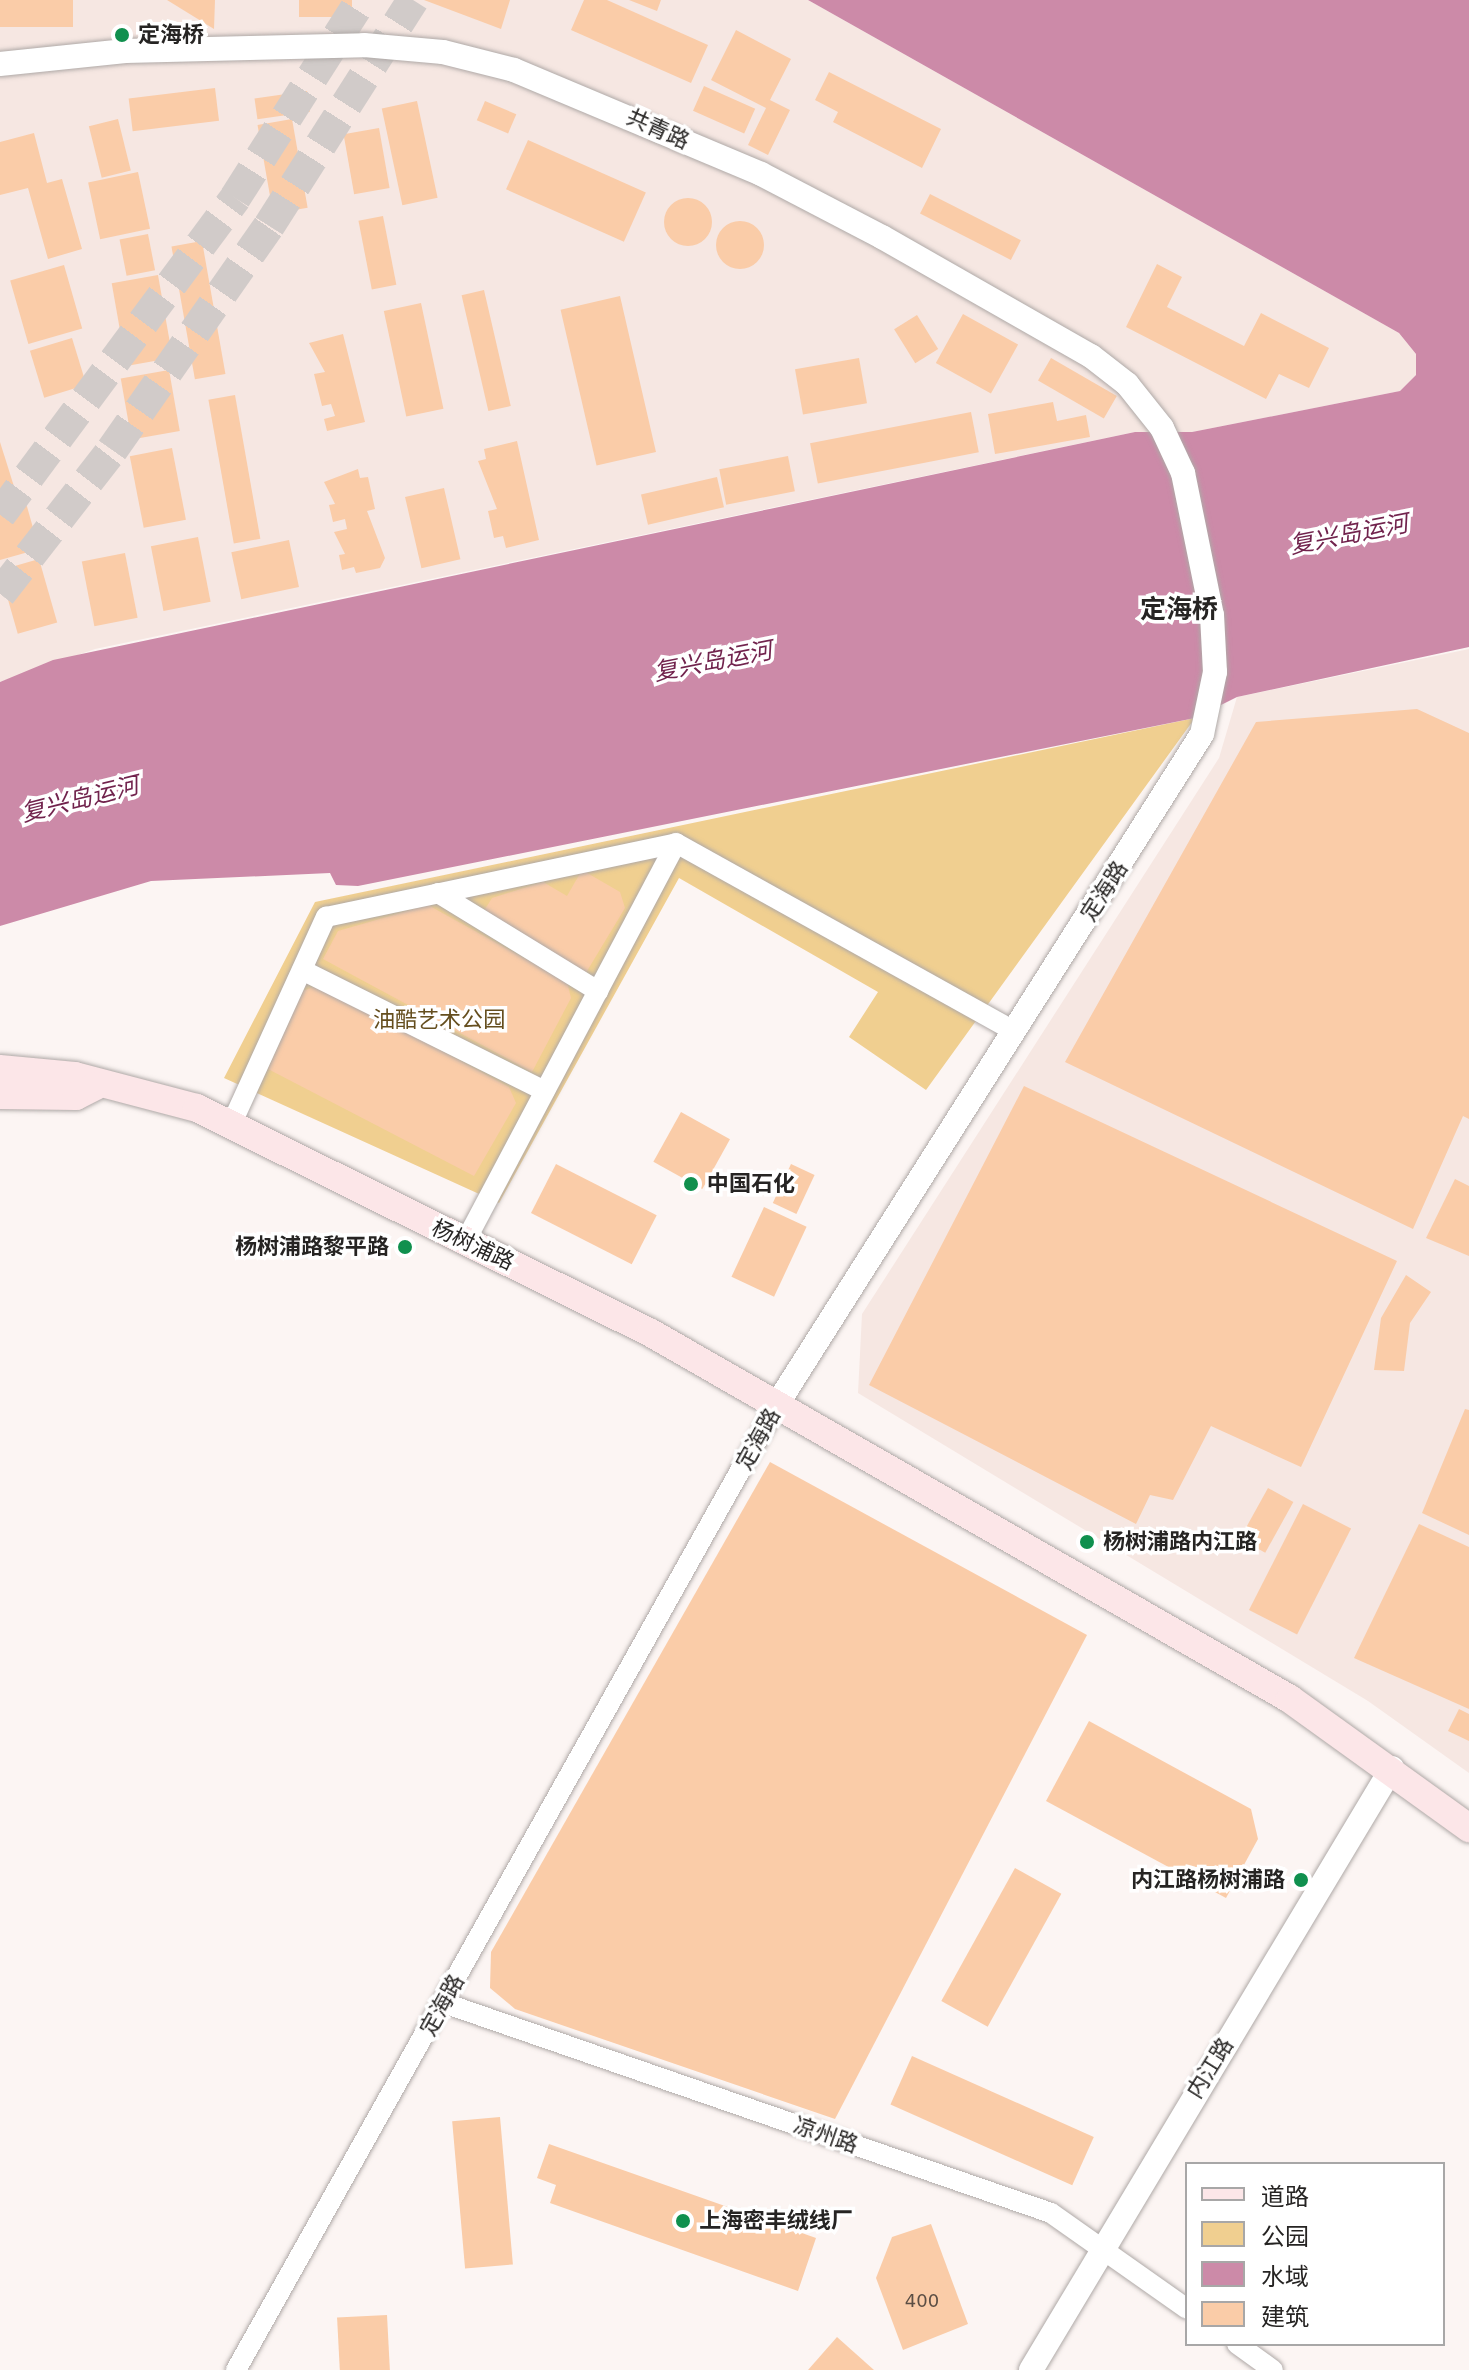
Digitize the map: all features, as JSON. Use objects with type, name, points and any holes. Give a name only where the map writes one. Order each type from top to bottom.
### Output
[{"type":"main road","points":[[0,1069],[75,1076],[96,1086]]},
{"type":"main road","name":"杨树浦路","points":[[96,1086],[163,1095],[231,1125],[778,1403],[1290,1699],[1392,1768]]},
{"type":"main road","points":[[0,1095],[76,1096],[96,1086]]},
{"type":"main road","points":[[1392,1768],[1469,1828]]},
{"type":"street","name":"共青路","points":[[0,64],[139,51],[350,45],[443,52],[514,70],[761,174],[882,237],[1091,356],[1149,408],[1174,450],[1192,505]]},
{"type":"street","name":"定海路","points":[[236,2370],[778,1403],[1188,761],[1202,734],[1215,672],[1192,505]]},
{"type":"street","points":[[231,1125],[326,917],[676,843],[1014,1031]]},
{"type":"street","points":[[465,1242],[676,843]]},
{"type":"street","points":[[438,893],[598,991]]},
{"type":"street","points":[[302,970],[545,1091]]},
{"type":"street","name":"内江路","points":[[1031,2370],[1100,2248],[1392,1768]]},
{"type":"street","name":"凉州路","points":[[444,2003],[1051,2213],[1185,2308]]},
{"type":"street","points":[[1240,2346],[1273,2370]]},
{"type":"shaded area","points":[[0,0],[808,0],[1399,333],[1416,354],[1416,375],[1400,391],[1192,432],[1135,432],[95,649],[0,682]]},
{"type":"shaded area","points":[[1469,649],[1469,1773],[1368,1701],[858,1393],[862,1314],[1219,758],[1237,697]]},
{"type":"green space","name":"油酷艺术公园","points":[[1195,718],[926,1090],[849,1037],[878,992],[679,878],[499,1203],[224,1078],[315,902]]},
{"type":"water","name":"复兴岛运河","points":[[808,0],[1469,0],[1469,647],[1237,697],[1195,718],[358,886],[336,885],[330,873],[151,881],[0,926],[0,682],[53,660],[1135,432],[1192,432],[1400,391],[1416,375],[1416,354],[1399,333]]},
{"type":"building","points":[[0,0],[73,0],[73,27],[0,27]]},
{"type":"building","points":[[167,0],[215,0],[214,29]]},
{"type":"building","points":[[299,0],[352,0],[352,17],[299,17]]},
{"type":"building","points":[[424,0],[510,0],[501,29]]},
{"type":"building","points":[[584,0],[607,0],[708,45],[691,83],[571,30]]},
{"type":"building","points":[[629,0],[661,0],[657,11]]},
{"type":"building","points":[[736,30],[791,59],[770,100],[790,110],[768,155],[748,145],[766,108],[711,80]]},
{"type":"building","points":[[829,72],[941,129],[922,168],[833,122],[838,112],[815,100]]},
{"type":"building","points":[[704,86],[755,109],[744,133],[693,111]]},
{"type":"building","points":[[215,88],[219,121],[133,131],[129,99]]},
{"type":"building","points":[[307,91],[310,112],[257,119],[255,98]]},
{"type":"building","points":[[417,101],[438,198],[402,205],[382,108]]},
{"type":"building","points":[[485,101],[516,114],[508,134],[477,120]]},
{"type":"building","points":[[118,119],[131,170],[102,178],[89,126]]},
{"type":"building","points":[[292,119],[308,208],[273,214],[258,125]]},
{"type":"building","points":[[379,128],[390,188],[354,194],[344,134]]},
{"type":"building","points":[[34,133],[47,183],[62,179],[82,249],[48,259],[28,188],[0,195],[0,142]]},
{"type":"building","points":[[528,140],[646,192],[624,242],[506,189]]},
{"type":"building","points":[[138,172],[150,229],[100,239],[88,183]]},
{"type":"building","points":[[930,194],[1021,240],[1011,260],[920,214]]},
{"type":"building","points":[[688,198],[705,205],[712,222],[705,239],[688,246],[671,239],[664,222],[671,205]]},
{"type":"building","points":[[383,216],[396,285],[372,289],[358,221]]},
{"type":"building","points":[[740,221],[757,228],[764,245],[757,262],[740,269],[723,262],[716,245],[723,228]]},
{"type":"building","points":[[148,234],[155,270],[127,276],[120,240]]},
{"type":"building","points":[[202,241],[225,374],[195,379],[171,246]]},
{"type":"building","points":[[1157,264],[1182,277],[1167,307],[1244,346],[1261,313],[1329,348],[1309,388],[1279,374],[1266,399],[1126,327]]},
{"type":"building","points":[[64,265],[82,328],[28,344],[10,280]]},
{"type":"building","points":[[158,275],[173,358],[126,366],[112,283]]},
{"type":"building","points":[[484,290],[511,406],[488,411],[462,295]]},
{"type":"building","points":[[620,296],[656,452],[597,466],[561,310]]},
{"type":"building","points":[[421,303],[443,409],[406,417],[384,311]]},
{"type":"building","points":[[963,314],[1018,345],[991,394],[936,363]]},
{"type":"building","points":[[917,315],[938,349],[915,363],[894,329]]},
{"type":"building","points":[[343,334],[365,422],[327,431],[324,419],[335,416],[331,404],[322,406],[314,374],[325,372],[309,343]]},
{"type":"building","points":[[72,338],[86,385],[44,398],[30,351]]},
{"type":"building","points":[[859,358],[867,403],[803,415],[795,369]]},
{"type":"building","points":[[1051,358],[1117,396],[1104,419],[1038,381]]},
{"type":"building","points":[[169,370],[180,431],[132,440],[121,379]]},
{"type":"building","points":[[235,395],[260,539],[234,543],[208,400]]},
{"type":"building","points":[[1053,402],[1057,421],[1086,415],[1090,437],[995,454],[988,414]]},
{"type":"building","points":[[971,412],[979,452],[818,484],[810,443]]},
{"type":"building","points":[[517,441],[539,540],[506,548],[503,536],[494,538],[488,511],[497,509],[478,461],[486,459],[484,449]]},
{"type":"building","points":[[0,442],[17,496],[0,501]]},
{"type":"building","points":[[172,448],[186,520],[144,528],[130,456]]},
{"type":"building","points":[[788,456],[795,491],[726,505],[719,469]]},
{"type":"building","points":[[358,469],[360,478],[368,477],[375,509],[367,511],[385,558],[380,568],[356,573],[354,567],[342,570],[339,555],[345,554],[334,532],[347,529],[345,519],[333,522],[329,505],[335,504],[324,482]]},
{"type":"building","points":[[717,477],[724,507],[648,525],[641,495]]},
{"type":"building","points":[[444,488],[460,559],[421,568],[405,497]]},
{"type":"building","points":[[26,503],[39,549],[0,560],[0,511]]},
{"type":"building","points":[[198,537],[211,602],[163,611],[151,546]]},
{"type":"building","points":[[289,540],[299,587],[241,599],[231,552]]},
{"type":"building","points":[[125,553],[138,618],[94,626],[82,561]]},
{"type":"building","points":[[39,559],[57,622],[18,634],[0,570]]},
{"type":"building","points":[[1417,709],[1469,733],[1469,1119],[1463,1116],[1413,1229],[1065,1062],[1256,722]]},
{"type":"building","points":[[582,870],[620,892],[625,908],[584,976],[482,914],[492,898],[543,882],[567,896]]},
{"type":"building","points":[[428,905],[567,982],[571,998],[532,1072],[323,959],[338,931]]},
{"type":"building","points":[[318,985],[509,1087],[516,1103],[474,1176],[268,1069],[303,991]]},
{"type":"building","points":[[1024,1086],[1397,1261],[1301,1467],[1211,1426],[1173,1500],[1150,1495],[1136,1524],[869,1385]]},
{"type":"building","points":[[681,1112],[730,1139],[702,1189],[653,1162]]},
{"type":"building","points":[[556,1164],[657,1215],[632,1264],[531,1213]]},
{"type":"building","points":[[791,1164],[815,1175],[796,1214],[773,1203]]},
{"type":"building","points":[[1455,1179],[1469,1186],[1469,1256],[1426,1238]]},
{"type":"building","points":[[764,1207],[807,1227],[774,1297],[731,1277]]},
{"type":"building","points":[[1406,1275],[1431,1292],[1410,1323],[1404,1371],[1374,1370],[1381,1318]]},
{"type":"building","points":[[1465,1409],[1469,1410],[1469,1535],[1422,1513]]},
{"type":"building","points":[[770,1462],[1087,1635],[835,2119],[515,2009],[490,1988],[491,1952]]},
{"type":"building","points":[[1268,1488],[1293,1502],[1265,1553],[1240,1539]]},
{"type":"building","points":[[1303,1504],[1351,1529],[1297,1635],[1249,1610]]},
{"type":"building","points":[[1419,1524],[1469,1547],[1469,1709],[1354,1658]]},
{"type":"building","points":[[1459,1709],[1469,1714],[1469,1741],[1448,1731]]},
{"type":"building","points":[[1089,1721],[1251,1809],[1258,1839],[1226,1898],[1046,1801]]},
{"type":"building","points":[[1015,1868],[1061,1894],[988,2027],[941,2001]]},
{"type":"building","points":[[912,2056],[1094,2137],[1072,2185],[890,2104]]},
{"type":"building","points":[[500,2117],[513,2264],[465,2269],[452,2121]]},
{"type":"building","name":"上海密丰绒线厂","points":[[549,2144],[816,2238],[798,2291],[550,2203],[556,2185],[537,2178]]},
{"type":"building","name":"上海密丰绒线厂","points":[[931,2224],[968,2324],[903,2350],[876,2278],[892,2237]]},
{"type":"building","points":[[387,2315],[390,2370],[340,2370],[337,2318]]},
{"type":"building","points":[[837,2337],[874,2370],[808,2370]]},
{"type":"tunnel","points":[[0,515],[235,198],[361,0]]},
{"type":"tunnel","points":[[0,594],[112,450],[269,226],[413,0]]},
{"type":"place","name":"定海桥","points":[[122,35]]},
{"type":"place","name":"中国石化","points":[[691,1184]]},
{"type":"place","name":"杨树浦路黎平路","points":[[405,1247]]},
{"type":"place","name":"杨树浦路内江路","points":[[1087,1542]]},
{"type":"place","name":"内江路杨树浦路","points":[[1301,1880]]},
{"type":"place","name":"上海密丰绒线厂","points":[[683,2221]]},
{"type":"district","name":"定海桥","points":[[1179,610]]}]
